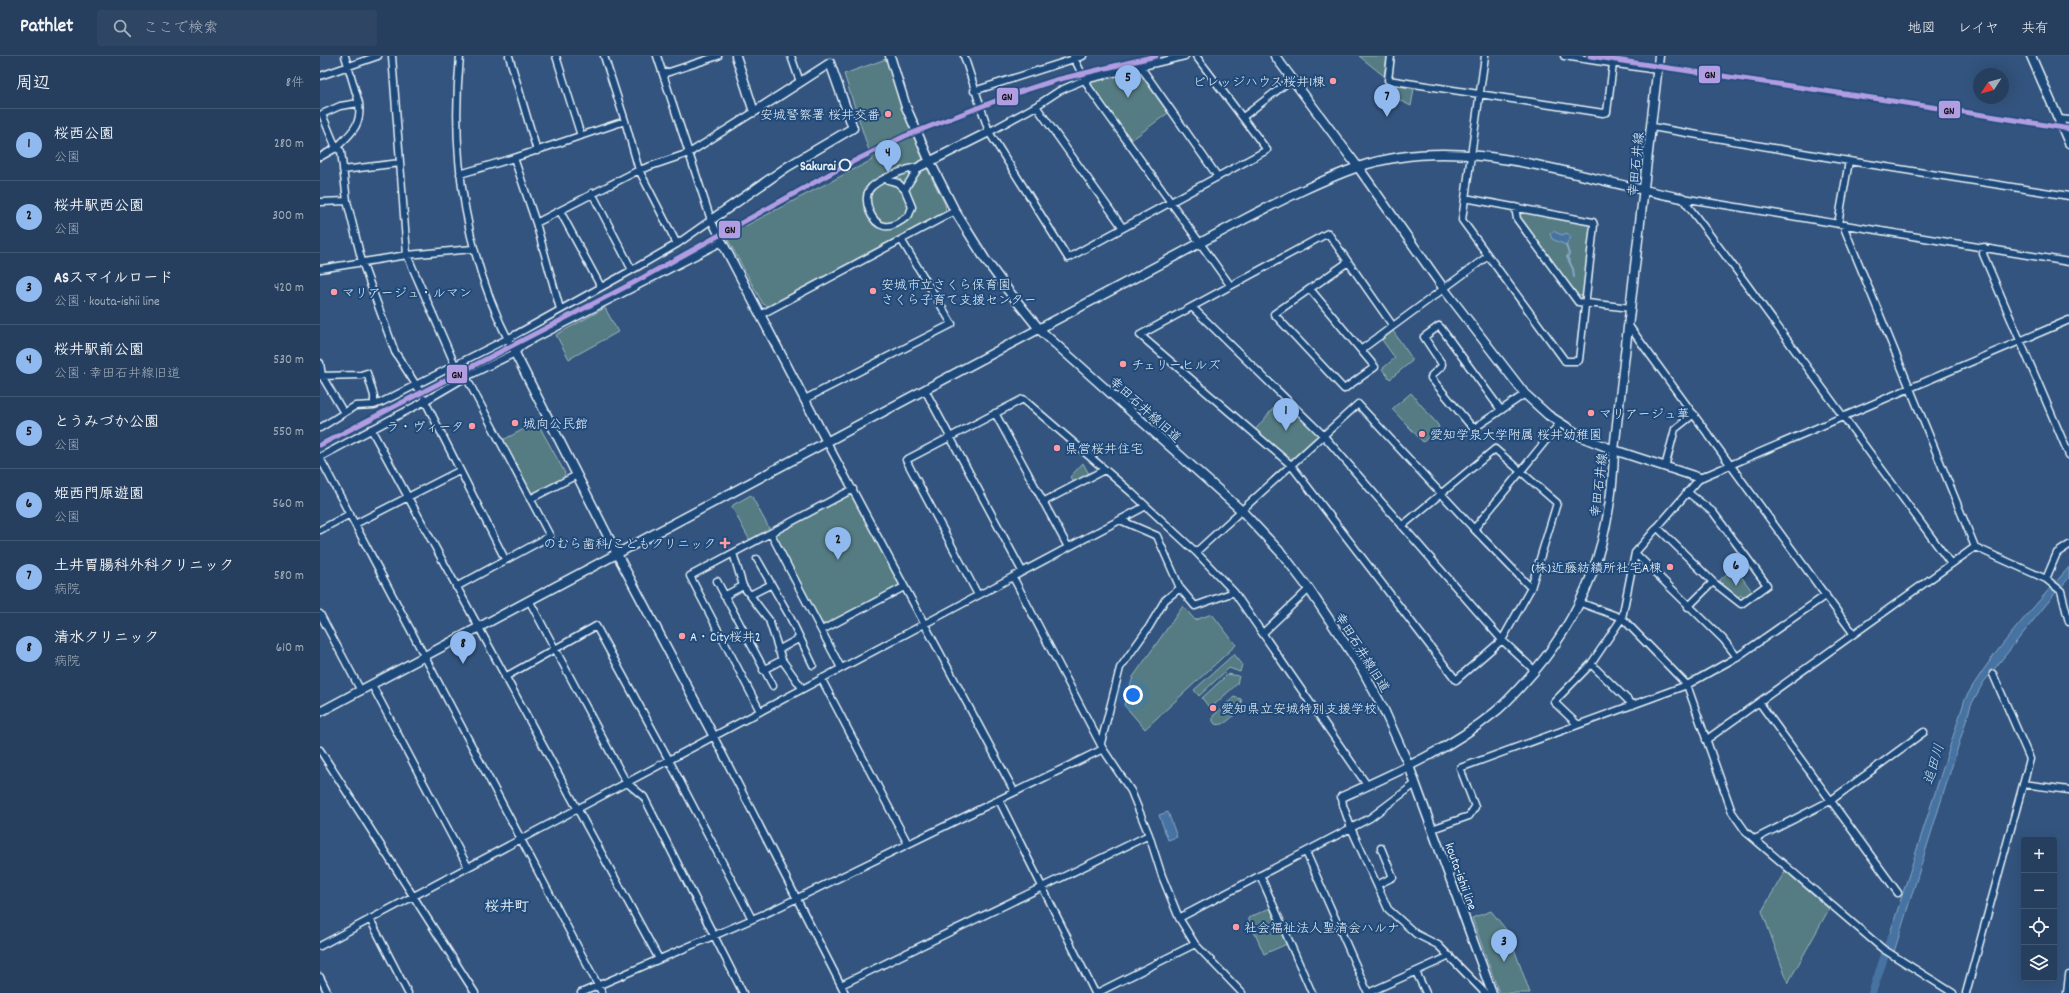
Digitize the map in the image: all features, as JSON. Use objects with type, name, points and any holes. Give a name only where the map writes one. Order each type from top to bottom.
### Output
[{"type":"street","points":[[320,157],[336,148],[357,127],[360,113],[359,103],[345,56]]},
{"type":"street","points":[[320,76],[378,56]]},
{"type":"street","points":[[392,56],[407,255],[454,365]]},
{"type":"street","points":[[460,56],[457,111],[460,188],[473,249],[507,338],[617,554],[798,898],[845,993]]},
{"type":"street","points":[[509,56],[537,150]]},
{"type":"street","points":[[556,56],[581,136]]},
{"type":"street","points":[[604,56],[639,170],[677,244]]},
{"type":"street","points":[[657,56],[711,220],[827,442],[1014,791]]},
{"type":"street","points":[[663,74],[718,56]]},
{"type":"street","points":[[736,56],[754,112]]},
{"type":"street","points":[[791,56],[800,82]]},
{"type":"street","name":"幸田石井線旧道","points":[[890,56],[906,107],[930,162],[955,211],[985,259],[1040,330],[1242,511],[1284,556],[1309,589],[1362,669],[1384,710],[1409,766]]},
{"type":"street","points":[[964,56],[974,91],[989,132],[1068,258],[1267,150],[1196,56]]},
{"type":"street","points":[[974,91],[1073,57],[1083,56]]},
{"type":"street","points":[[885,179],[898,183],[905,190],[912,207],[909,216],[892,225],[885,226],[878,224],[867,205],[866,199],[872,186],[885,179],[911,168],[920,167],[930,162],[989,132],[1036,106],[1059,91],[1084,80],[1185,56]]},
{"type":"street","points":[[1275,56],[1358,167],[1444,289],[1525,394],[1560,423],[1584,438],[1614,450],[1700,478]]},
{"type":"street","points":[[1391,56],[1388,80],[1603,113],[1607,112],[1614,56]]},
{"type":"street","points":[[1465,198],[1593,222],[1594,225],[1579,360],[1574,362],[1565,361],[1462,220],[1465,198],[1471,154],[1480,95],[1485,56]]},
{"type":"street","points":[[1564,56],[1657,70]]},
{"type":"street","name":"幸田石井線","points":[[1342,797],[1409,766],[1450,743],[1496,712],[1535,671],[1553,647],[1581,602],[1592,574],[1608,514],[1659,56]]},
{"type":"street","points":[[2031,56],[2069,143]]},
{"type":"street","points":[[1073,57],[1084,80],[1230,285]]},
{"type":"street","points":[[320,428],[355,406],[374,405],[418,387],[454,365],[632,270],[677,244],[787,167],[853,128],[829,60],[800,82],[689,153],[639,170],[536,223]]},
{"type":"street","points":[[1140,66],[1218,177]]},
{"type":"street","points":[[1243,117],[1292,80]]},
{"type":"street","points":[[359,103],[340,106],[321,114],[336,148],[341,151],[347,201],[362,262],[395,352],[418,387]]},
{"type":"street","points":[[1036,106],[1123,228]]},
{"type":"street","points":[[2059,119],[2069,120]]},
{"type":"street","points":[[460,174],[514,158],[625,121]]},
{"type":"street","points":[[1652,127],[1849,162],[2069,196]]},
{"type":"street","points":[[320,712],[1298,192],[1358,167],[1409,156],[1438,153],[1471,154],[1512,160],[1644,191],[1682,198],[2069,262]]},
{"type":"street","points":[[514,158],[536,223],[560,309]]},
{"type":"street","points":[[1849,162],[1841,224],[1975,548],[2046,579],[2054,585],[2061,591],[2069,622]]},
{"type":"street","points":[[344,170],[400,163]]},
{"type":"street","points":[[905,190],[912,176],[920,167]]},
{"type":"street","points":[[592,193],[632,270]]},
{"type":"street","points":[[1682,198],[1951,564]]},
{"type":"street","points":[[320,202],[347,201]]},
{"type":"street","points":[[1515,207],[1517,219],[1578,302],[1631,308]]},
{"type":"street","points":[[560,211],[601,287]]},
{"type":"street","points":[[760,314],[902,241],[955,211]]},
{"type":"street","points":[[1393,326],[1328,233],[1140,335],[1291,465],[1456,680],[1502,640],[1532,588],[1557,503],[1495,449],[1402,526]]},
{"type":"street","points":[[805,399],[952,324],[902,241]]},
{"type":"street","points":[[602,993],[522,838],[320,458],[466,377],[515,353],[526,343],[722,242]]},
{"type":"street","points":[[1984,247],[1983,254],[2069,455]]},
{"type":"street","points":[[320,269],[407,255],[473,249]]},
{"type":"street","points":[[1362,349],[1488,256]]},
{"type":"street","points":[[1310,289],[1362,349],[1375,367],[1344,389],[1274,314],[1348,262]]},
{"type":"street","points":[[1192,306],[1323,435],[1502,640],[1535,671]]},
{"type":"street","points":[[1577,724],[1554,702],[1591,664],[1622,618],[1635,553],[1700,478],[1731,463],[2069,320]]},
{"type":"street","points":[[1501,410],[1442,328],[1439,326],[1424,337],[1442,364],[1441,367],[1432,375],[1432,378],[1472,427],[1476,427],[1525,394]]},
{"type":"street","points":[[1629,326],[1731,463],[1854,633]]},
{"type":"street","points":[[320,363],[321,376],[344,413]]},
{"type":"street","points":[[321,376],[361,375],[367,373],[374,396],[374,405]]},
{"type":"street","points":[[456,587],[550,536],[466,377]]},
{"type":"street","points":[[925,390],[1022,571]]},
{"type":"street","points":[[978,595],[906,460],[1023,398],[1146,506],[1196,552],[1234,592],[1367,785]]},
{"type":"street","points":[[425,400],[459,471],[506,559]]},
{"type":"street","points":[[1196,552],[1358,404],[1474,529],[1532,588]]},
{"type":"street","points":[[995,413],[1068,547]]},
{"type":"street","points":[[1665,467],[1675,429],[1694,414]]},
{"type":"street","points":[[1474,529],[1522,472],[1560,423]]},
{"type":"street","points":[[371,429],[576,809],[659,959]]},
{"type":"street","points":[[1043,502],[1104,470]]},
{"type":"street","points":[[355,524],[459,471]]},
{"type":"street","points":[[530,499],[577,475]]},
{"type":"street","points":[[760,711],[690,576],[853,489]]},
{"type":"street","points":[[1657,527],[1713,582],[1741,604],[1767,585],[1713,512],[1687,492]]},
{"type":"street","points":[[320,946],[413,898],[713,735],[1146,506]]},
{"type":"street","points":[[320,530],[350,514]]},
{"type":"street","points":[[1120,520],[1157,536],[1180,588],[1195,606],[1234,592]]},
{"type":"street","points":[[771,534],[841,668]]},
{"type":"street","points":[[2046,579],[2057,553],[2069,545]]},
{"type":"street","points":[[1706,740],[1975,548]]},
{"type":"street","points":[[733,553],[743,586],[769,620],[782,660],[802,688]]},
{"type":"street","points":[[1635,553],[1688,607],[1723,639],[1737,657]]},
{"type":"street","points":[[757,559],[770,585],[789,615],[812,665]]},
{"type":"street","points":[[1013,577],[1102,746],[1131,791],[1149,835],[1162,876],[1180,918],[1195,944],[1242,993]]},
{"type":"street","points":[[717,580],[772,686]]},
{"type":"street","points":[[1688,607],[1713,582]]},
{"type":"street","points":[[750,595],[770,585]]},
{"type":"street","points":[[724,596],[743,586]]},
{"type":"street","points":[[822,630],[904,587]]},
{"type":"street","points":[[582,993],[798,898],[999,800],[1102,746],[1120,668],[1149,627],[1164,600],[1180,588]]},
{"type":"street","points":[[1263,633],[1309,589]]},
{"type":"street","points":[[1432,829],[1470,816],[1474,807],[1460,768],[1687,685],[1737,657],[1826,595]]},
{"type":"street","points":[[529,600],[556,648],[626,782],[644,797],[743,993]]},
{"type":"street","points":[[1581,602],[1622,618],[1687,685],[1732,812],[1741,826],[1886,951],[1953,993]]},
{"type":"street","points":[[320,614],[361,691]]},
{"type":"street","points":[[505,677],[596,626],[669,760],[752,919]]},
{"type":"street","points":[[778,650],[800,638]]},
{"type":"street","points":[[764,670],[782,660]]},
{"type":"street","points":[[1591,664],[1633,704]]},
{"type":"street","points":[[1966,993],[2030,757],[1993,674]]},
{"type":"street","points":[[821,678],[908,844]]},
{"type":"street","points":[[372,685],[468,867]]},
{"type":"street","points":[[1759,702],[1898,893]]},
{"type":"street","points":[[1755,839],[1830,801],[1924,732]]},
{"type":"street","points":[[320,750],[475,993]]},
{"type":"street","name":"kouta-ishii line","points":[[1409,766],[1492,993]]},
{"type":"street","points":[[1180,918],[1370,818],[1415,784]]},
{"type":"street","points":[[2023,784],[2069,790]]},
{"type":"street","points":[[1342,797],[1343,806],[1351,828],[1388,909],[1416,934],[1438,946],[1450,956],[1485,993]]},
{"type":"street","points":[[999,800],[1096,993],[1195,944]]},
{"type":"street","points":[[841,985],[1043,888],[1149,835]]},
{"type":"street","points":[[1377,885],[1393,877],[1381,848]]},
{"type":"street","points":[[1306,852],[1368,993],[1450,956]]},
{"type":"street","points":[[1260,875],[1312,993]]},
{"type":"street","points":[[370,919],[408,993]]},
{"type":"street","points":[[1416,972],[1426,993]]},
{"type":"street","points":[[2066,993],[2069,975]]},
{"type":"street","points":[[320,977],[328,993]]},
{"type":"green space","points":[[1359,56],[1387,56],[1384,76]]},
{"type":"green space","points":[[886,59],[898,97],[912,133],[927,169],[945,204],[946,211],[768,306],[763,304],[726,236],[872,160],[844,74]]},
{"type":"green space","points":[[1137,70],[1168,113],[1130,141],[1088,82]]},
{"type":"green space","points":[[1388,84],[1414,89],[1411,106],[1387,94]]},
{"type":"green space","points":[[1522,212],[1587,223],[1590,227],[1583,295],[1576,297],[1519,216]]},
{"type":"green space","points":[[605,308],[618,332],[569,359],[556,335]]},
{"type":"green space","points":[[1393,331],[1411,357],[1412,361],[1390,379],[1382,369],[1395,358],[1382,340]]},
{"type":"green space","points":[[1411,393],[1438,425],[1439,429],[1423,442],[1392,409]]},
{"type":"green space","points":[[1282,398],[1317,432],[1318,437],[1292,463],[1255,430]]},
{"type":"green space","points":[[537,422],[565,473],[564,478],[533,493],[529,492],[503,440]]},
{"type":"green space","points":[[1083,463],[1089,474],[1074,483],[1070,477]]},
{"type":"green space","points":[[751,495],[770,530],[752,540],[749,539],[732,507]]},
{"type":"green space","points":[[850,495],[854,497],[900,583],[898,587],[826,626],[819,620],[776,537],[777,534]]},
{"type":"green space","points":[[1734,567],[1752,591],[1743,598],[1741,595],[1738,597],[1719,581]]},
{"type":"green space","points":[[1183,606],[1195,620],[1212,614],[1236,645],[1145,729],[1124,705],[1133,677]]},
{"type":"green space","points":[[1234,654],[1242,664],[1240,672],[1229,668],[1199,696],[1194,690]]},
{"type":"green space","points":[[1228,674],[1239,676],[1237,684],[1213,706],[1208,706],[1202,698]]},
{"type":"green space","points":[[1234,697],[1241,699],[1242,706],[1223,724],[1215,724],[1213,721],[1213,716]]},
{"type":"green space","points":[[1785,871],[1829,909],[1788,983],[1762,911]]},
{"type":"green space","points":[[1270,908],[1287,944],[1264,954],[1248,918]]},
{"type":"green space","points":[[1491,911],[1508,932],[1530,993],[1499,993],[1472,918]]},
{"type":"water","points":[[1553,231],[1562,235],[1567,233],[1571,238],[1566,245],[1552,239],[1550,234]]},
{"type":"water","points":[[2069,567],[2069,578],[2061,587],[2055,583]]},
{"type":"water","points":[[2052,586],[2057,591],[1983,683],[1971,705],[1894,952],[1886,946],[1965,699],[1994,655]]},
{"type":"water","points":[[1168,812],[1177,837],[1168,840],[1159,815]]},
{"type":"waterway","points":[[1566,245],[1569,254],[1567,257],[1573,269],[1574,277]]},
{"type":"waterway","name":"追田川","points":[[1872,993],[1891,937]]},
{"type":"tunnel","points":[[419,389],[424,399]]},
{"type":"transit line","name":"GN","points":[[320,445],[633,283],[844,166],[905,136],[1016,93],[1056,80],[1156,56]]},
{"type":"transit line","name":"GN","points":[[1590,56],[2069,129]]},
{"type":"place","name":"ビレッジハウス桜井1棟","points":[[1333,81]]},
{"type":"place","name":"とうみづか公園","points":[[1128,98]]},
{"type":"place","name":"安城警察署 桜井交番","points":[[888,114]]},
{"type":"place","name":"土井胃腸科外科クリニック","points":[[1387,117]]},
{"type":"place","name":"Sakurai","points":[[845,165]]},
{"type":"place","name":"桜井駅前公園","points":[[888,173]]},
{"type":"place","name":"安城市立さくら保育園 さくら子育て支援センター","points":[[873,291]]},
{"type":"place","name":"マリアージュ・ルマン","points":[[334,292]]},
{"type":"place","name":"チェリーヒルズ","points":[[1123,364]]},
{"type":"place","name":"マリアージュ華","points":[[1591,413]]},
{"type":"place","name":"城向公民館","points":[[515,423]]},
{"type":"place","name":"ラ・ヴィータ","points":[[472,426]]},
{"type":"place","name":"桜西公園","points":[[1286,431]]},
{"type":"place","name":"愛知学泉大学附属 桜井幼稚園","points":[[1422,434]]},
{"type":"place","name":"県営桜井住宅","points":[[1057,448]]},
{"type":"place","name":"のむら歯科/こどもクリニック","points":[[725,543]]},
{"type":"place","name":"桜井駅西公園","points":[[838,560]]},
{"type":"place","name":"(株)近藤紡績所社宅A棟","points":[[1670,567]]},
{"type":"place","name":"姫西門原遊園","points":[[1736,586]]},
{"type":"place","name":"A・City桜井2","points":[[682,636]]},
{"type":"place","name":"清水クリニック","points":[[463,664]]},
{"type":"place","name":"愛知県立安城特別支援学校","points":[[1213,708]]},
{"type":"place","name":"社会福祉法人聖清会ハルナ","points":[[1236,927]]},
{"type":"place","name":"ASスマイルロード","points":[[1504,962]]},
{"type":"district","name":"桜井町","points":[[507,906]]}]
